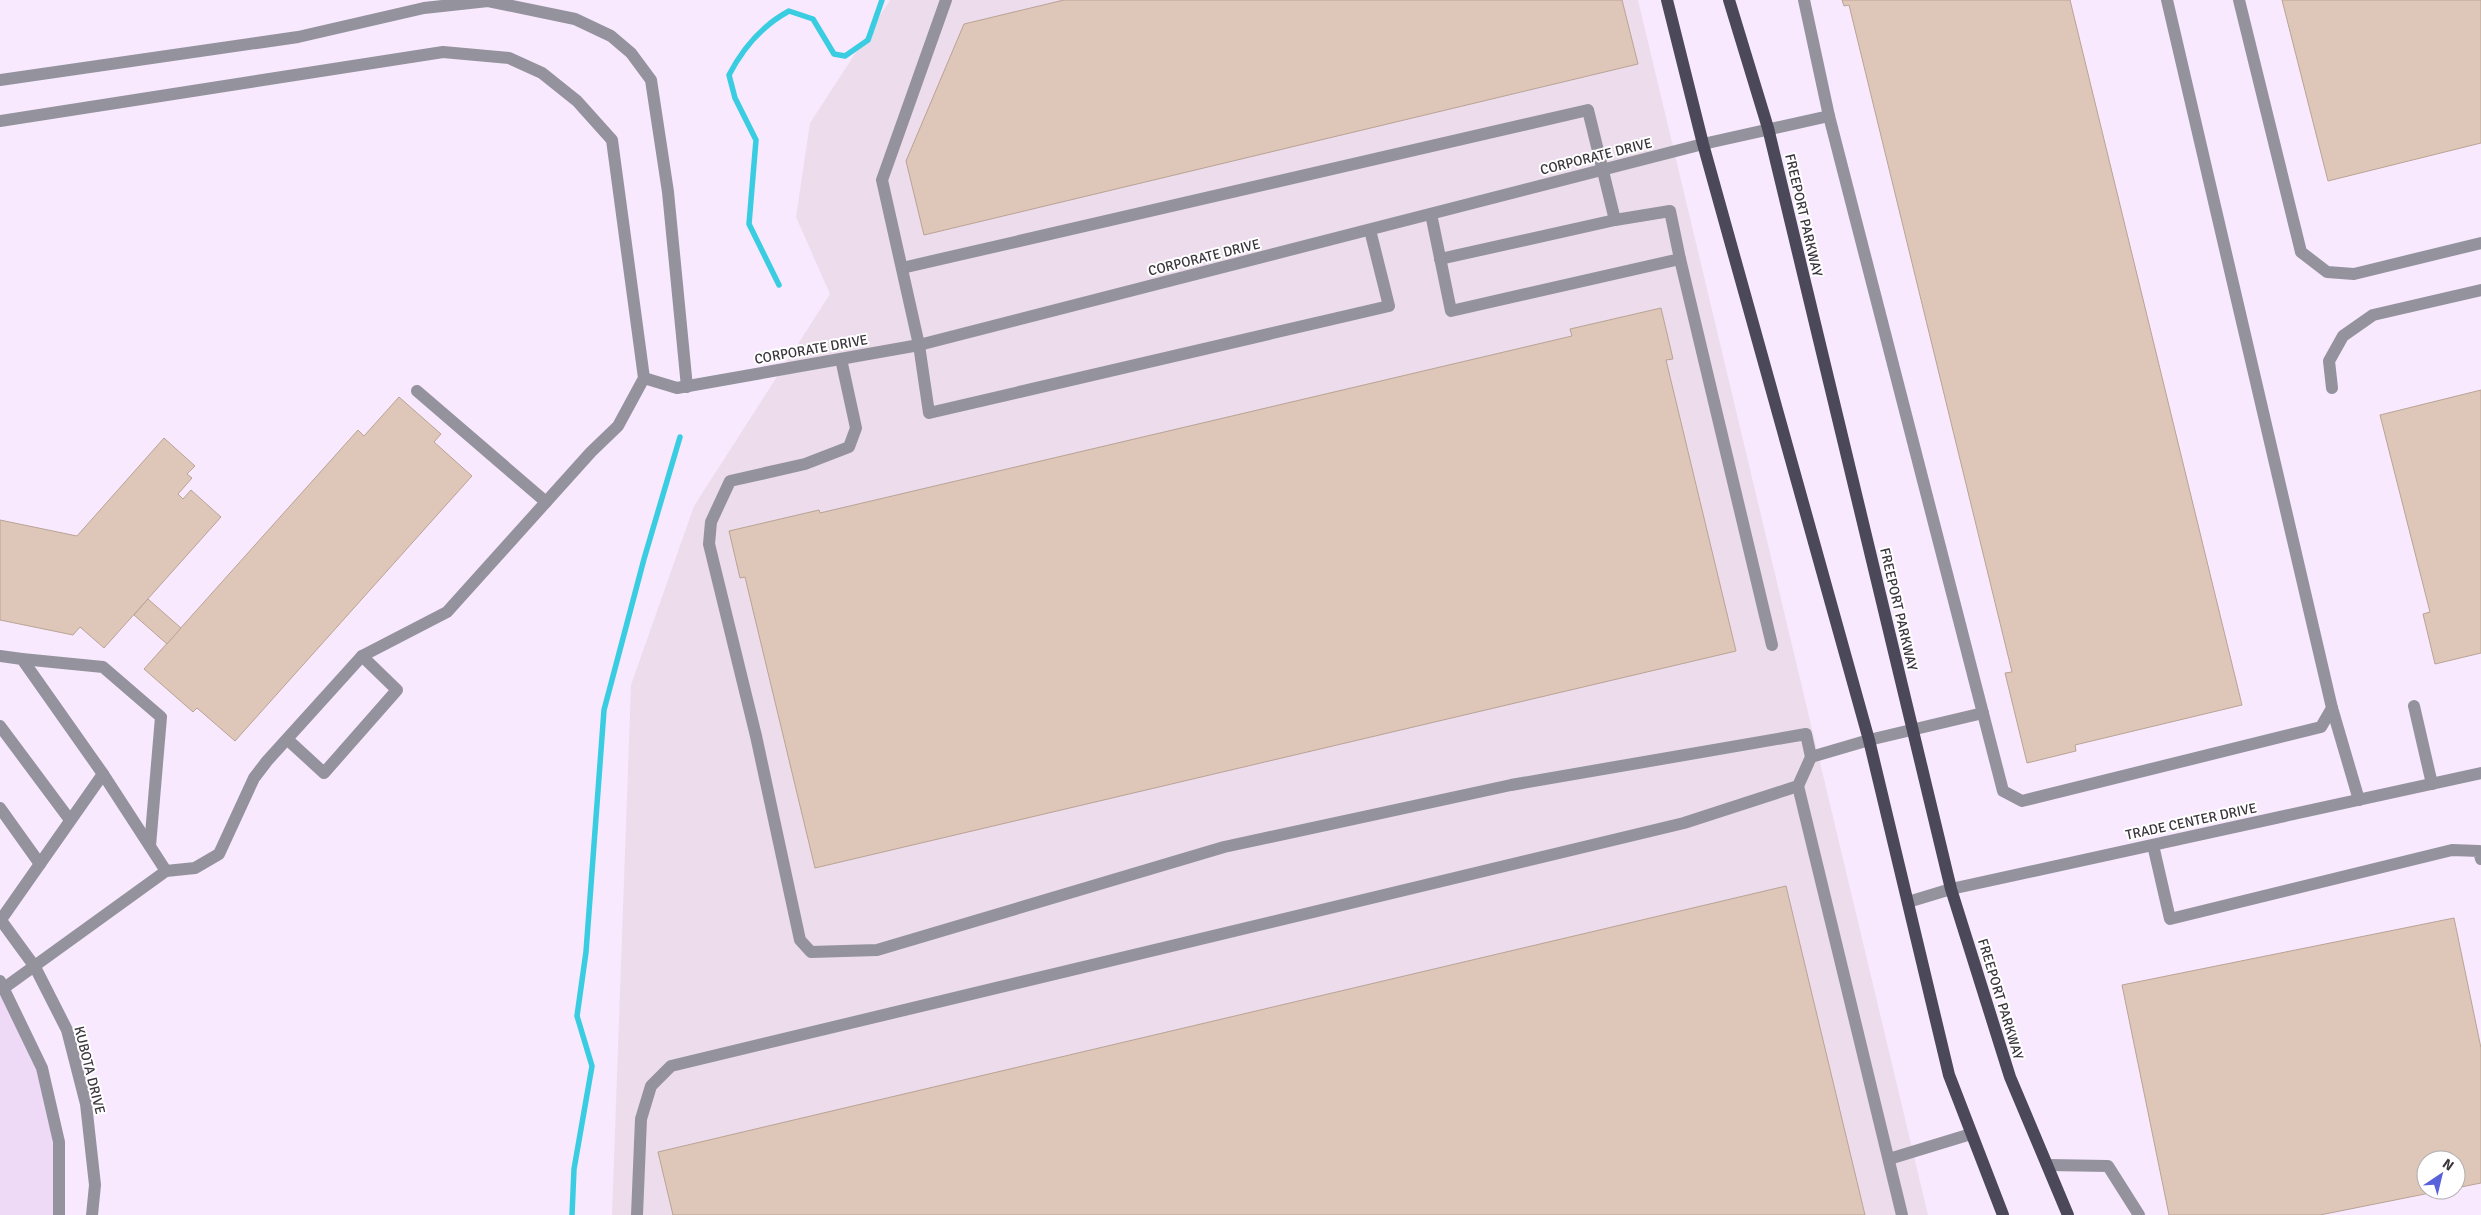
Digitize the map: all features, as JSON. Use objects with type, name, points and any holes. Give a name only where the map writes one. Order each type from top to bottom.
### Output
[{"type":"main road","points":[[1667,0],[1703,144],[1869,740],[1949,1076],[2003,1215]]},
{"type":"main road","name":"FREEPORT PARKWAY","points":[[1729,0],[1768,128],[1951,889],[2010,1077],[2068,1215]]},
{"type":"street","points":[[946,0],[882,180],[918,345],[929,413],[1390,306],[1370,230]]},
{"type":"street","points":[[1804,0],[1829,116],[2003,791],[2022,801],[2321,727],[2332,708]]},
{"type":"street","points":[[2167,0],[2332,708],[2359,800]]},
{"type":"street","points":[[2239,0],[2301,252],[2327,272],[2354,274],[2481,243]]},
{"type":"street","points":[[0,80],[298,37],[424,8],[488,1],[575,19],[611,36],[631,53],[652,80],[668,192],[687,387]]},
{"type":"street","points":[[0,121],[444,52],[509,58],[542,73],[577,101],[612,140],[644,378],[618,426],[546,502],[447,612],[362,656],[267,761],[254,778],[219,854],[195,868],[166,870],[35,967],[2,984],[42,1068],[59,1142],[59,1215]]},
{"type":"street","points":[[902,268],[1588,110],[1601,170],[1615,220]]},
{"type":"street","name":"CORPORATE DRIVE","points":[[644,378],[678,388],[687,387],[918,345],[1703,144],[1768,128],[1829,116]]},
{"type":"street","points":[[1440,259],[1615,220],[1670,210],[1772,645]]},
{"type":"street","points":[[1431,214],[1451,311],[1680,258]]},
{"type":"street","points":[[2332,388],[2329,361],[2343,336],[2372,316],[2481,290]]},
{"type":"street","points":[[841,359],[856,428],[849,447],[805,464],[730,481],[712,522],[709,544],[756,736],[800,940],[811,952],[877,950],[1224,846],[1511,785],[1806,734],[1811,757],[1798,786],[1902,1215]]},
{"type":"street","points":[[417,390],[546,502]]},
{"type":"street","points":[[0,656],[103,667],[161,717],[150,846]]},
{"type":"street","points":[[288,740],[324,772],[397,690],[362,656]]},
{"type":"street","points":[[22,659],[103,774],[166,870]]},
{"type":"street","points":[[2414,706],[2432,784]]},
{"type":"street","points":[[1811,757],[1869,740],[1983,713]]},
{"type":"street","points":[[0,726],[70,820]]},
{"type":"street","name":"TRADE CENTER DRIVE","points":[[1908,902],[1951,889],[2481,773]]},
{"type":"street","points":[[0,920],[103,774]]},
{"type":"street","points":[[637,1215],[641,1120],[651,1086],[671,1066],[1684,823],[1798,786]]},
{"type":"street","points":[[0,808],[40,864]]},
{"type":"street","points":[[2153,845],[2170,919],[2452,850],[2479,851],[2481,859]]},
{"type":"street","name":"KUBOTA DRIVE","points":[[0,920],[35,967],[67,1030],[86,1104],[95,1186],[92,1215]]},
{"type":"street","points":[[1889,1159],[1971,1134]]},
{"type":"street","points":[[2048,1165],[2108,1166],[2139,1215]]},
{"type":"shaded area","points":[[890,0],[1638,0],[1928,1215],[612,1215],[631,685],[694,506],[830,294],[796,217],[810,123]]},
{"type":"shaded area","points":[[0,984],[45,1084],[59,1189],[56,1215],[0,1215]]},
{"type":"building","points":[[1064,0],[1622,0],[1638,64],[924,235],[906,161],[964,24]]},
{"type":"building","points":[[1842,0],[2070,0],[2242,705],[2075,745],[2076,751],[2027,763],[2005,673],[2012,672],[1849,5],[1844,6]]},
{"type":"building","points":[[2282,0],[2481,0],[2481,143],[2328,181]]},
{"type":"building","points":[[1661,308],[1673,359],[1666,360],[1736,651],[815,868],[745,577],[740,578],[729,531],[819,510],[820,513],[1572,336],[1570,329]]},
{"type":"building","points":[[2481,390],[2481,653],[2435,664],[2423,614],[2430,612],[2380,415]]},
{"type":"building","points":[[399,397],[441,434],[434,442],[472,476],[235,741],[197,708],[193,712],[144,669],[358,430],[364,436]]},
{"type":"building","points":[[164,438],[195,466],[187,474],[192,478],[178,494],[183,499],[191,490],[221,517],[104,648],[80,627],[73,635],[0,620],[0,520],[77,536]]},
{"type":"building","points":[[148,599],[181,628],[167,644],[134,615]]},
{"type":"building","points":[[1786,886],[1865,1215],[673,1215],[658,1152]]},
{"type":"building","points":[[2454,918],[2481,1048],[2481,1183],[2466,1186],[2466,1150],[2416,1150],[2416,1196],[2320,1215],[2169,1215],[2122,985]]},
{"type":"waterway","points":[[779,285],[749,224],[756,140],[735,98],[729,75],[754,38],[789,11],[813,19],[834,54],[845,56],[868,40],[882,0]]},
{"type":"waterway","points":[[572,1215],[574,1169],[592,1066],[577,1016],[586,952],[604,710],[644,559],[680,437]]}]
